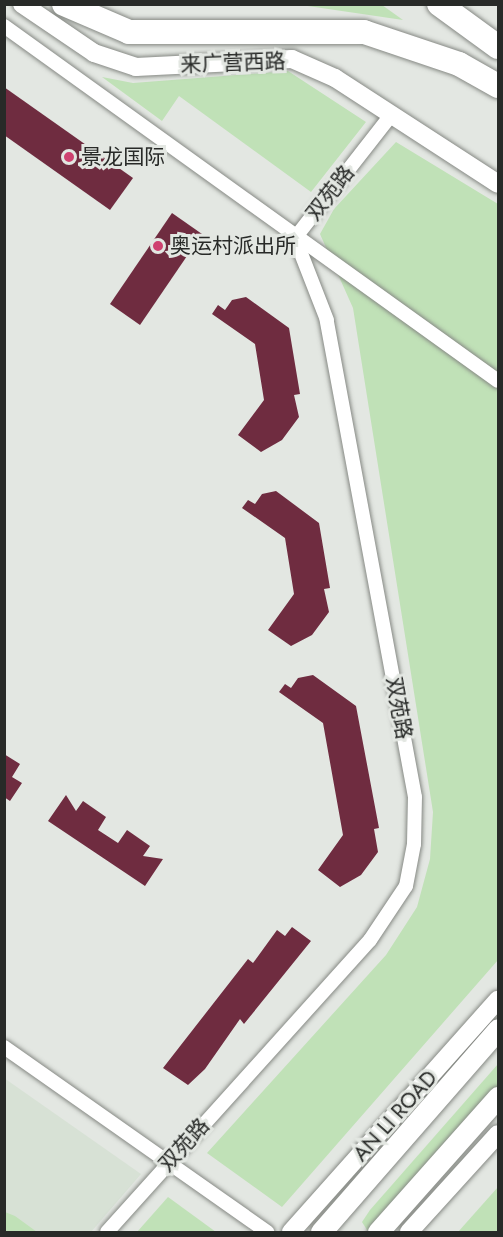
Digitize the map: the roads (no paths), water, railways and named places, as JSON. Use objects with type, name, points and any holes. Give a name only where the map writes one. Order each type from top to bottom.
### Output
[{"type":"highway","points":[[64,4],[129,32],[364,33],[459,64],[498,86]]},
{"type":"highway","points":[[440,4],[498,46]]},
{"type":"main road","name":"AN LI ROAD","points":[[321,1233],[498,1029]]},
{"type":"main road","points":[[378,1233],[498,1097]]},
{"type":"street","name":"来广营西路","points":[[22,4],[93,53],[136,67],[292,59],[335,78],[498,184]]},
{"type":"street","points":[[4,26],[295,238],[498,381]]},
{"type":"street","name":"双苑路","points":[[107,1233],[167,1162],[370,940],[406,886],[414,844],[415,797],[327,320],[295,238],[391,115]]},
{"type":"street","name":"AN LI ROAD","points":[[291,1233],[498,1000]]},
{"type":"street","points":[[4,1047],[267,1233]]},
{"type":"street","points":[[410,1233],[498,1134]]},
{"type":"place","name":"景龙国际","points":[[69,157]]},
{"type":"place","name":"奥运村派出所","points":[[158,246]]}]
